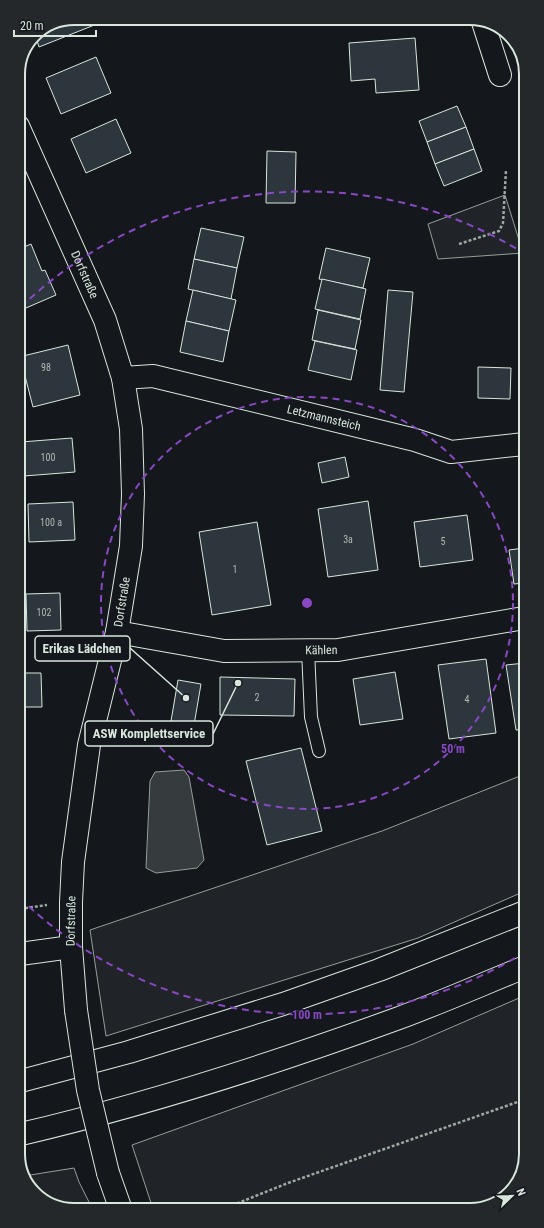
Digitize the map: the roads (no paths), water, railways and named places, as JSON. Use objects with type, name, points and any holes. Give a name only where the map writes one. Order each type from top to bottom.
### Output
[{"type":"main road","points":[[484,28],[500,75]]},
{"type":"main road","name":"Dorfstraße","points":[[25,142],[105,320],[123,378],[131,429],[133,494],[131,546],[117,632],[89,745],[73,862],[71,902],[71,947],[76,1010],[88,1090],[108,1173],[119,1203]]},
{"type":"main road","name":"Letzmannsteich","points":[[123,378],[153,376],[415,440],[451,452],[519,445]]},
{"type":"main road","name":"Kählen","points":[[117,632],[224,651],[338,650],[519,619]]},
{"type":"main road","points":[[25,1080],[129,1052],[283,1004],[379,970],[519,914]]},
{"type":"main road","points":[[25,953],[71,947]]},
{"type":"main road","points":[[25,1133],[152,1099],[261,1066],[400,1017],[519,970]]},
{"type":"lane","points":[[308,650],[311,717],[318,751]]},
{"type":"place","name":"ASW Komplettservice","points":[[238,683]]},
{"type":"place","name":"Erikas Lädchen","points":[[186,698]]}]
